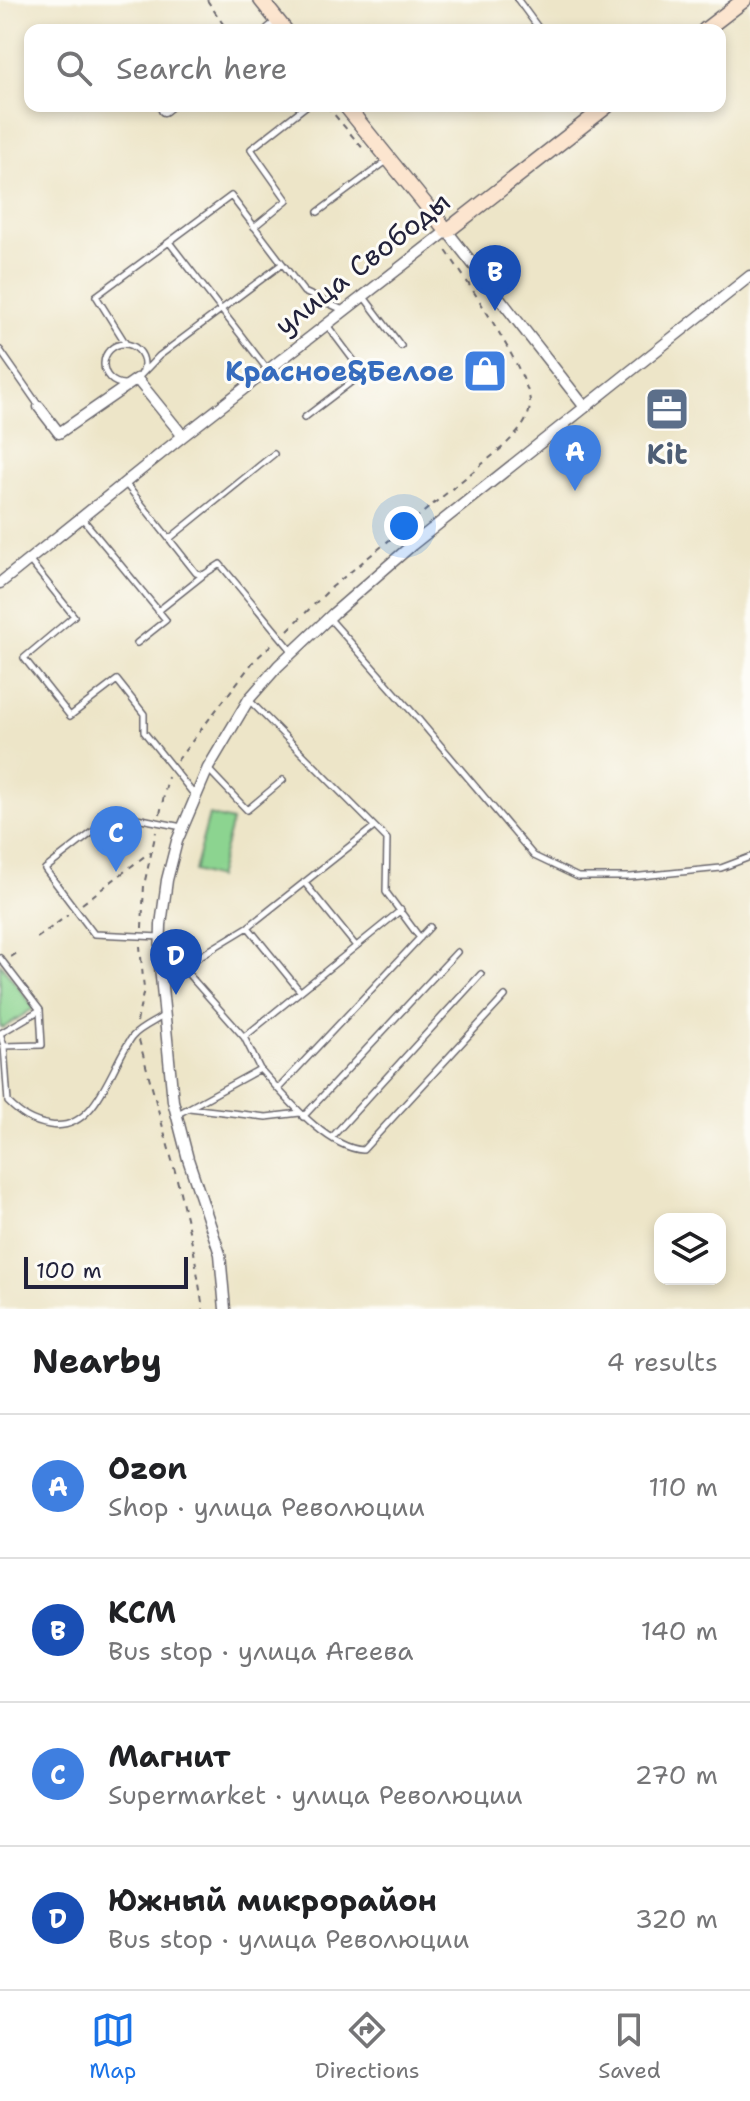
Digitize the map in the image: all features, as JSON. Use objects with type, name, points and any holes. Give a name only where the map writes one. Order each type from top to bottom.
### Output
[{"type":"street","points":[[261,0],[276,24]]},
{"type":"street","points":[[713,24],[744,0]]},
{"type":"street","points":[[350,112],[384,163],[584,406]]},
{"type":"street","name":"улица Свободы","points":[[0,583],[268,369],[599,112]]},
{"type":"street","points":[[225,1309],[220,1254],[188,1159],[177,1115],[160,966],[167,880],[183,828],[208,768],[249,699],[329,618],[412,545],[750,276]]},
{"type":"street","points":[[39,407],[59,433],[137,379],[183,436]]},
{"type":"lane","points":[[518,0],[536,24]]},
{"type":"lane","points":[[254,227],[287,200],[251,149],[298,112]]},
{"type":"lane","points":[[318,212],[384,163]]},
{"type":"lane","points":[[126,344],[96,296],[231,196],[304,292],[344,311]]},
{"type":"lane","points":[[169,242],[268,369]]},
{"type":"lane","points":[[137,379],[143,368],[141,355],[132,346],[126,344],[108,351],[104,364],[108,376],[125,384],[137,379],[159,356],[282,264]]},
{"type":"lane","points":[[363,296],[401,346]]},
{"type":"lane","points":[[304,418],[363,373],[327,324]]},
{"type":"lane","points":[[0,350],[39,407]]},
{"type":"lane","points":[[169,539],[274,454]]},
{"type":"lane","points":[[125,482],[196,573],[203,575]]},
{"type":"lane","points":[[81,517],[166,620],[137,643]]},
{"type":"lane","points":[[29,560],[74,616],[24,658],[70,716],[117,680],[144,714],[144,732],[196,797]]},
{"type":"lane","points":[[158,611],[220,564],[293,652]]},
{"type":"lane","points":[[329,618],[534,856],[578,877],[631,877],[721,868],[750,857]]},
{"type":"lane","points":[[249,699],[387,839],[386,892],[420,938]]},
{"type":"lane","points":[[208,768],[247,810],[283,780]]},
{"type":"lane","points":[[161,937],[94,934],[45,869],[116,814],[183,828]]},
{"type":"lane","points":[[160,966],[182,967],[248,927],[374,827]]},
{"type":"lane","points":[[304,882],[356,946]]},
{"type":"lane","points":[[244,1037],[401,910]]},
{"type":"lane","points":[[248,927],[300,991]]},
{"type":"lane","points":[[278,1089],[430,927]]},
{"type":"lane","points":[[188,1108],[266,1117],[302,1115],[457,952]]},
{"type":"lane","points":[[2,961],[40,1010],[42,1045],[4,1046]]},
{"type":"lane","points":[[182,967],[244,1037],[260,1069],[278,1089],[302,1115],[350,1149],[363,1150],[505,996]]},
{"type":"lane","points":[[332,1137],[481,974]]},
{"type":"lane","points":[[40,1010],[1,1033],[8,1102],[20,1115],[39,1123],[60,1126],[79,1120],[98,1099],[137,1033],[164,1015]]},
{"type":"lane","points":[[177,1115],[260,1069]]},
{"type":"path","points":[[207,0],[223,24]]},
{"type":"path","points":[[333,112],[384,163]]},
{"type":"path","points":[[203,1309],[194,1252],[176,1175],[137,1033],[137,1013],[144,989],[139,952],[144,885],[158,822],[172,769],[253,662],[332,587],[503,447],[523,426],[530,406],[529,389],[442,234]]},
{"type":"path","points":[[37,938],[152,851]]},
{"type":"path","points":[[2,961],[20,951]]},
{"type":"green space","points":[[209,815],[232,821],[217,878],[194,871]]},
{"type":"green space","points":[[0,963],[34,1008],[3,1028],[0,1026]]},
{"type":"place","name":"КСМ","points":[[495,311]]},
{"type":"place","name":"Красное&Белое","points":[[485,371]]},
{"type":"place","name":"Kit","points":[[667,409]]},
{"type":"place","name":"Ozon","points":[[575,491]]},
{"type":"place","name":"Магнит","points":[[116,872]]},
{"type":"place","name":"Южный микрорайон","points":[[176,995]]}]
